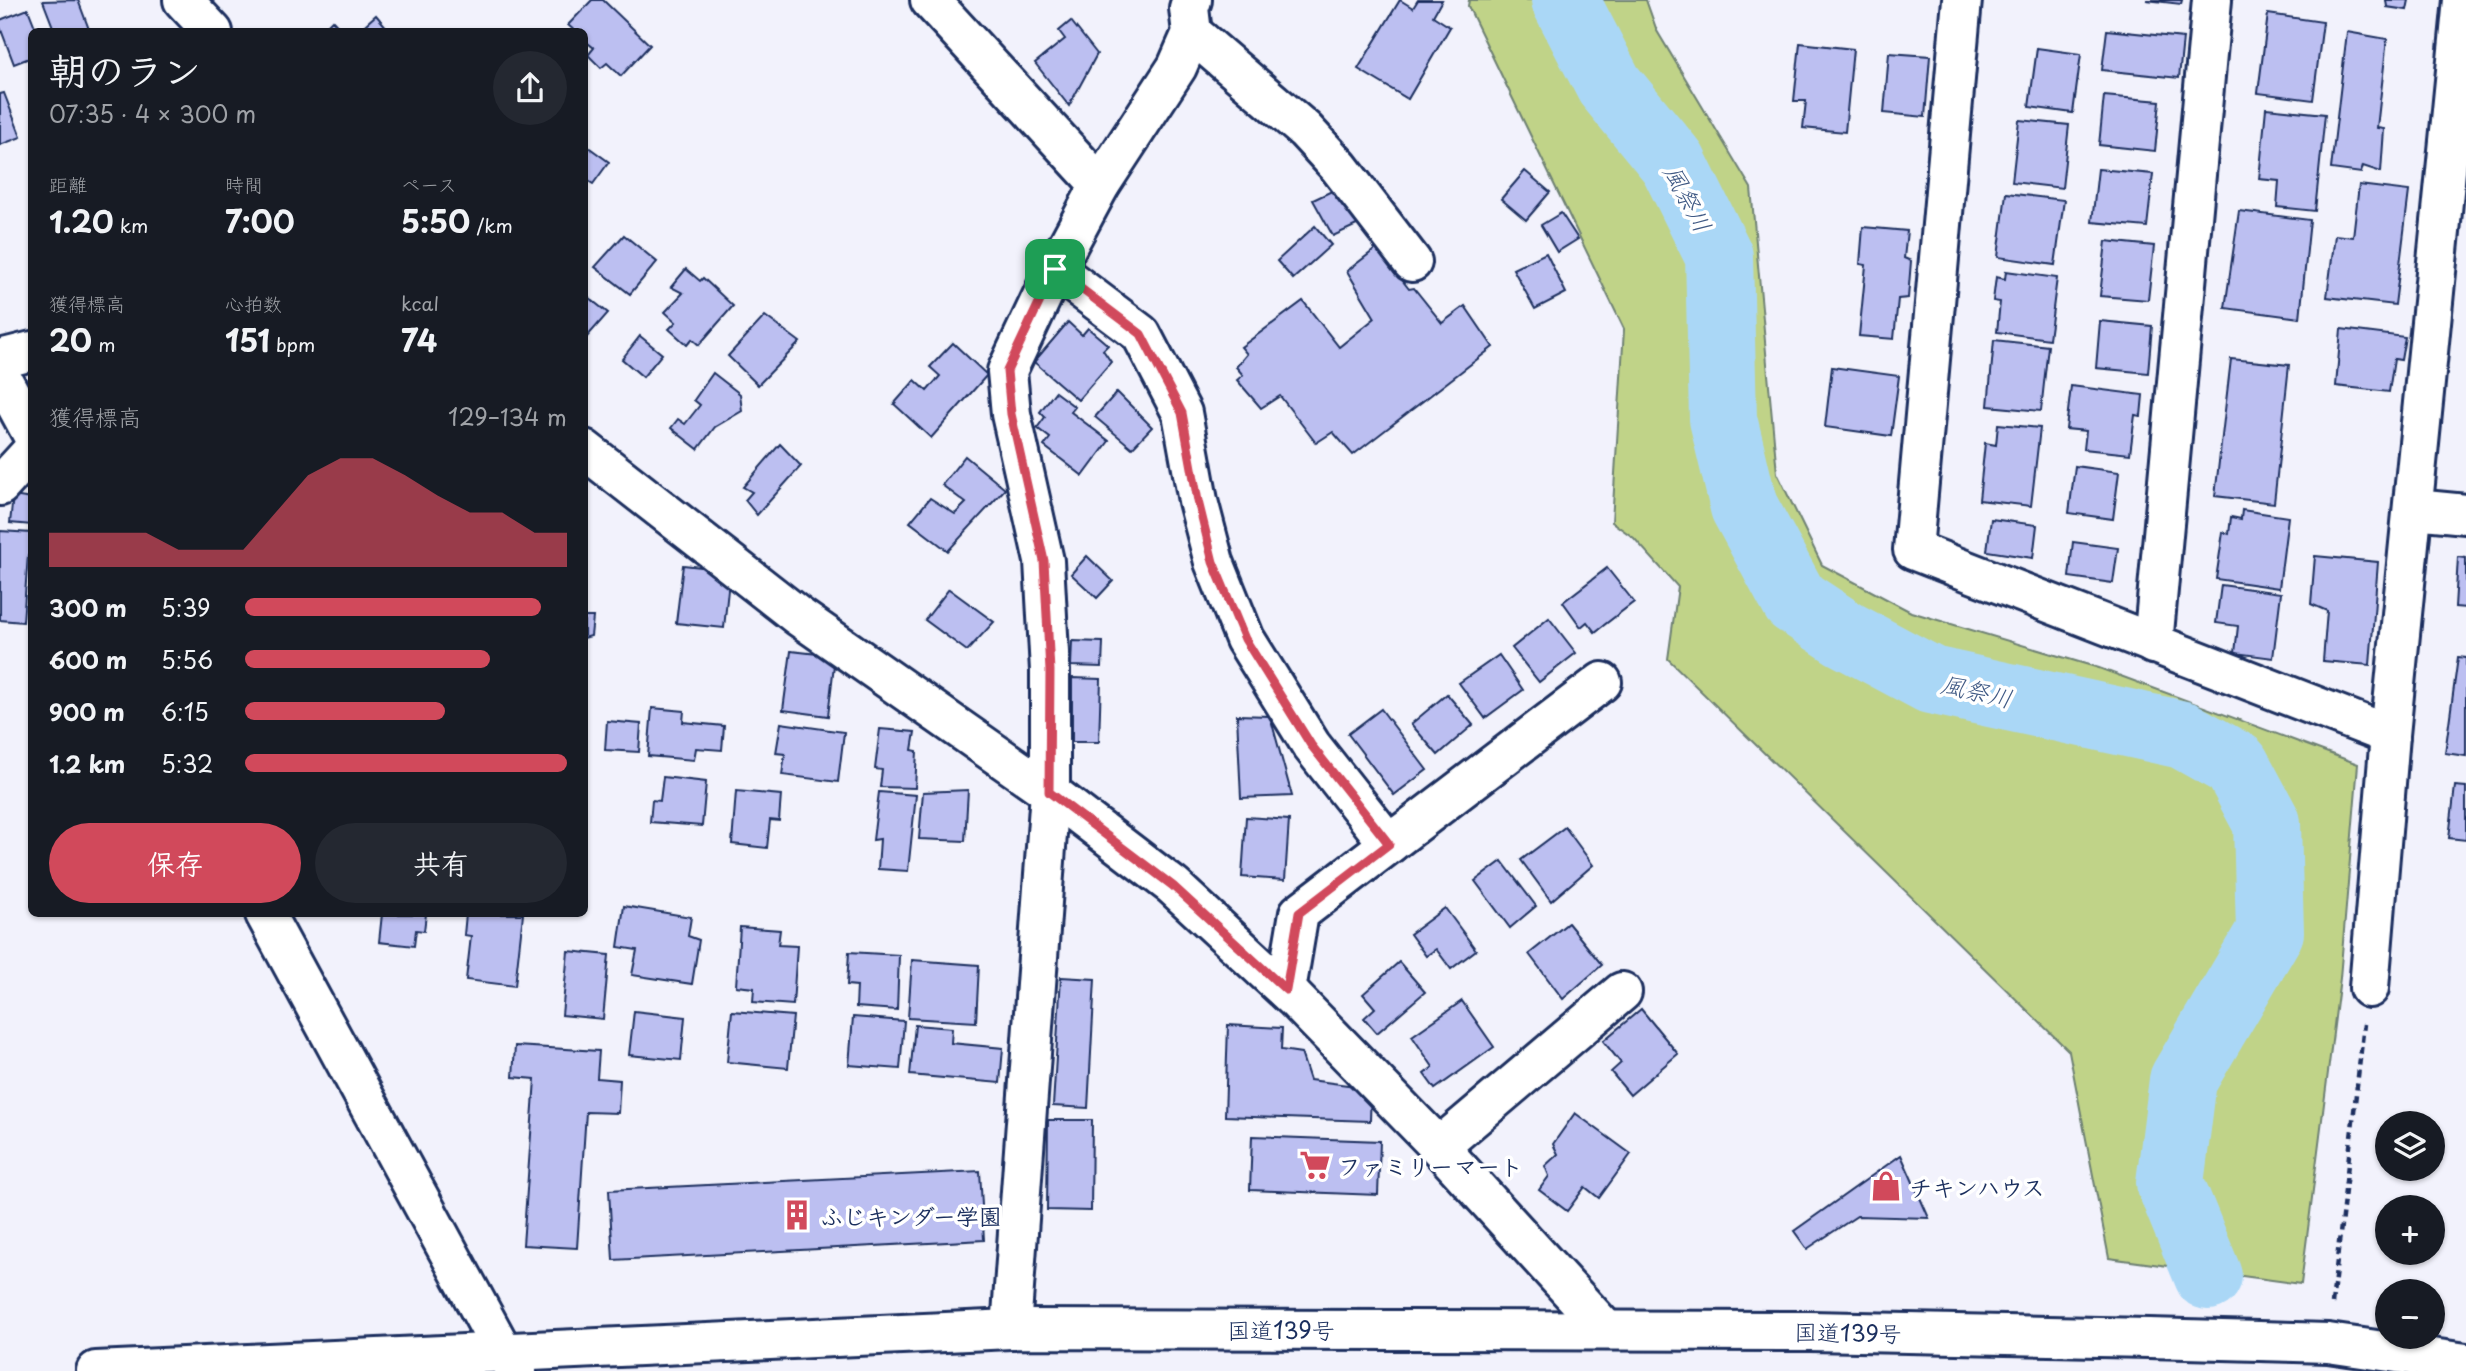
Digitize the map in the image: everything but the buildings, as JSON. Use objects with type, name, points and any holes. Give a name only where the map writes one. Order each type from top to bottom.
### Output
[{"type":"main road","points":[[183,0],[209,28]]},
{"type":"main road","points":[[930,0],[1100,185]]},
{"type":"main road","points":[[1962,0],[1913,550],[2390,736]]},
{"type":"main road","points":[[2153,643],[2212,0]]},
{"type":"main road","points":[[2369,988],[2390,736],[2463,0]]},
{"type":"main road","points":[[1011,1329],[1049,792],[1050,671],[1044,561],[1011,414],[1007,371],[1055,269],[1100,185],[1177,66],[1189,10]]},
{"type":"main road","points":[[1189,10],[1339,167],[1412,262]]},
{"type":"main road","points":[[1055,269],[1141,334],[1182,413],[1198,501],[1213,562],[1245,639],[1311,745],[1389,844]]},
{"type":"main road","points":[[0,359],[28,352]]},
{"type":"main road","points":[[0,375],[28,427]]},
{"type":"main road","points":[[588,452],[798,616],[1049,792],[1173,886],[1286,990],[1439,1147],[1606,1330]]},
{"type":"main road","points":[[0,486],[28,455]]},
{"type":"main road","points":[[2414,509],[2466,513]]},
{"type":"main road","points":[[1286,990],[1299,913],[1602,682]]},
{"type":"main road","points":[[267,917],[510,1361]]},
{"type":"main road","points":[[1439,1147],[1622,992]]},
{"type":"main road","name":"国道139号","points":[[96,1371],[510,1361],[1011,1329],[1810,1331],[2328,1343],[2466,1363]]},
{"type":"path","points":[[2331,1311],[2369,988]]},
{"type":"green space","points":[[1469,0],[1646,0],[1657,31],[1751,188],[1777,473],[1822,565],[1911,612],[2099,668],[2358,764],[2340,978],[2301,1284],[2109,1258],[2069,1051],[1668,659],[1678,587],[1634,538],[1612,522],[1624,329],[1468,6]]},
{"type":"waterway","name":"風祭川","points":[[1565,0],[1609,85],[1673,163],[1719,256],[1723,419],[1744,507],[1795,601],[1845,634],[1931,680],[2183,735],[2236,765],[2267,823],[2270,932],[2183,1080],[2170,1183],[2208,1276]]},
{"type":"place","name":"ファミリーマート","points":[[1315,1165]]},
{"type":"place","name":"チキンハウス","points":[[1886,1186]]},
{"type":"place","name":"ふじキンダー学園","points":[[797,1215]]},
{"type":"route","points":[[1055,269],[1141,334],[1182,413],[1198,501],[1213,562],[1245,639],[1311,745],[1389,844],[1299,913],[1286,990],[1173,886],[1049,792],[1050,671],[1044,561],[1011,414],[1007,371],[1055,269]]}]
